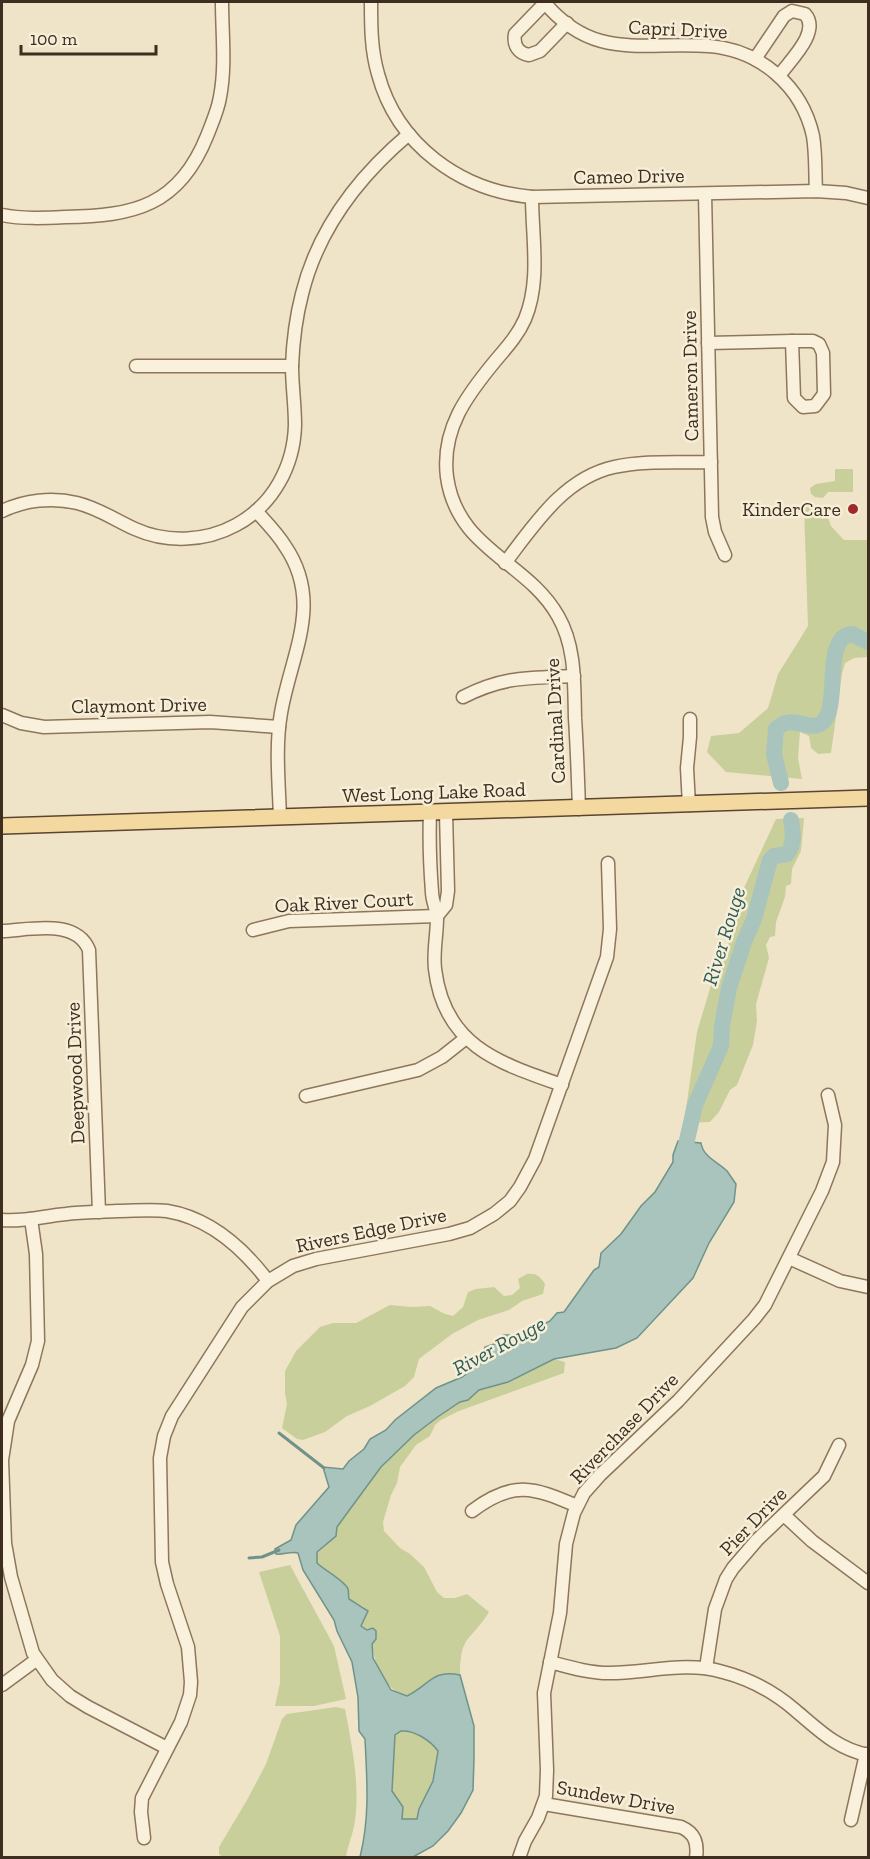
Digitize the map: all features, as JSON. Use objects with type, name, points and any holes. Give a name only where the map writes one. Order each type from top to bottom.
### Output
[{"type":"main road","name":"West Long Lake Road","points":[[2,826],[868,798]]},
{"type":"street","points":[[2,215],[40,218],[122,213],[148,204],[178,183],[198,156],[220,100],[223,69],[222,2]]},
{"type":"street","name":"Cameo Drive","points":[[371,2],[372,41],[378,75],[394,113],[408,134],[439,164],[465,179],[500,192],[532,198],[816,191],[846,193],[868,198]]},
{"type":"street","name":"Capri Drive","points":[[567,23],[536,54],[526,55],[519,51],[515,43],[515,34],[545,2],[567,23],[593,39],[617,46],[640,48],[710,46],[735,51],[755,59],[779,76],[792,89],[806,115],[814,142],[816,191]]},
{"type":"street","points":[[755,59],[784,16],[792,11],[805,14],[811,24],[810,33],[779,76]]},
{"type":"street","points":[[2,511],[25,503],[65,501],[90,507],[147,534],[185,539],[223,531],[235,526],[256,511],[279,484],[293,449],[295,422],[292,366],[295,331],[302,294],[321,240],[357,184],[408,134]]},
{"type":"street","name":"Cameron Drive","points":[[705,194],[712,517],[725,555]]},
{"type":"street","name":"Cardinal Drive","points":[[532,198],[534,282],[529,307],[513,340],[461,405],[450,434],[447,451],[447,478],[464,522],[480,542],[537,589],[559,616],[571,650],[574,676],[579,809]]},
{"type":"street","points":[[708,343],[792,341],[813,341],[819,344],[823,353],[824,394],[815,406],[803,407],[794,398],[792,341]]},
{"type":"street","points":[[136,366],[292,366]]},
{"type":"street","points":[[505,563],[558,498],[585,477],[612,467],[633,464],[711,462]]},
{"type":"street","points":[[256,511],[292,556],[303,594],[304,623],[286,688],[279,728],[280,818]]},
{"type":"street","points":[[463,697],[486,685],[507,680],[574,676]]},
{"type":"street","name":"Claymont Drive","points":[[2,715],[21,723],[44,727],[210,722],[279,728]]},
{"type":"street","points":[[689,805],[687,768],[690,719]]},
{"type":"street","points":[[430,813],[432,891],[437,916],[434,954],[437,982],[448,1012],[466,1038],[486,1054],[498,1061],[562,1085]]},
{"type":"street","points":[[437,916],[446,905],[448,891],[446,813]]},
{"type":"street","name":"Rivers Edge Drive","points":[[144,1838],[142,1798],[184,1714],[191,1682],[188,1647],[162,1562],[159,1478],[166,1427],[242,1307],[267,1281],[293,1266],[316,1259],[462,1231],[494,1214],[510,1201],[535,1160],[607,957],[610,929],[608,863]]},
{"type":"street","name":"Oak River Court","points":[[253,930],[289,921],[437,916]]},
{"type":"street","name":"Deepwood Drive","points":[[2,931],[71,930],[81,936],[86,943],[90,957],[99,1212]]},
{"type":"street","points":[[306,1096],[418,1070],[442,1057],[466,1038]]},
{"type":"street","name":"Riverchase Drive","points":[[519,1857],[544,1804],[547,1770],[544,1693],[560,1613],[566,1544],[577,1506],[600,1475],[678,1401],[765,1305],[822,1191],[833,1162],[835,1125],[828,1095]]},
{"type":"street","points":[[2,1220],[31,1219],[67,1213],[160,1210],[194,1218],[222,1235],[250,1260],[267,1281]]},
{"type":"street","points":[[31,1219],[36,1254],[38,1341],[32,1365],[7,1406],[2,1460],[4,1555],[24,1627],[36,1660],[52,1680],[70,1696],[167,1748]]},
{"type":"street","points":[[789,1258],[840,1281],[868,1287]]},
{"type":"street","name":"Pier Drive","points":[[706,1668],[715,1610],[722,1587],[741,1558],[828,1470],[839,1445]]},
{"type":"street","points":[[472,1511],[495,1495],[516,1489],[547,1494],[577,1506]]},
{"type":"street","points":[[784,1515],[812,1540],[868,1583]]},
{"type":"street","points":[[2,1685],[36,1660]]},
{"type":"street","points":[[550,1662],[581,1670],[606,1673],[671,1667],[706,1668],[737,1676],[764,1689],[794,1709],[840,1746],[867,1755],[851,1820]]},
{"type":"street","name":"Sundew Drive","points":[[544,1804],[681,1827],[694,1837],[697,1843],[696,1857]]},
{"type":"green space","points":[[835,469],[853,469],[853,492],[828,492],[823,498],[811,494],[810,488],[816,484],[835,481]]},
{"type":"green space","points":[[804,507],[825,508],[831,526],[844,540],[868,540],[868,657],[854,658],[845,663],[831,753],[818,754],[811,748],[809,736],[800,732],[798,758],[802,779],[726,772],[707,752],[711,736],[739,733],[768,708],[778,674],[808,626]]},
{"type":"green space","points":[[804,818],[801,851],[792,869],[791,884],[786,886],[785,897],[776,922],[775,936],[770,937],[766,945],[769,958],[756,1004],[757,1021],[753,1045],[737,1085],[730,1090],[719,1112],[710,1122],[684,1123],[697,1032],[711,985],[734,930],[743,890],[776,819]]},
{"type":"green space","points":[[527,1274],[535,1275],[545,1284],[543,1294],[522,1301],[509,1310],[478,1320],[452,1334],[419,1359],[414,1377],[405,1386],[347,1416],[325,1432],[303,1440],[297,1439],[282,1428],[287,1404],[285,1371],[296,1351],[320,1327],[333,1323],[356,1323],[390,1305],[430,1306],[453,1316],[463,1307],[468,1292],[494,1287],[504,1296],[512,1295],[520,1288],[518,1279]]},
{"type":"green space","points":[[554,1359],[565,1362],[564,1373],[459,1411],[441,1420],[435,1425],[430,1436],[416,1445],[400,1467],[397,1483],[383,1522],[384,1531],[400,1548],[424,1567],[437,1592],[444,1598],[455,1598],[467,1594],[489,1612],[464,1645],[460,1675],[437,1676],[407,1696],[389,1685],[383,1678],[375,1660],[367,1630],[361,1626],[364,1621],[364,1607],[349,1599],[346,1586],[317,1563],[317,1552],[336,1536],[337,1527],[359,1495],[381,1468],[414,1435],[460,1402],[468,1400],[479,1390],[527,1373]]},
{"type":"green space","points":[[290,1565],[334,1646],[346,1699],[314,1706],[275,1706],[280,1683],[280,1636],[259,1572]]},
{"type":"green space","points":[[336,1707],[345,1709],[356,1779],[355,1821],[346,1857],[222,1857],[219,1854],[219,1847],[266,1764],[282,1719],[287,1714]]},
{"type":"green space","points":[[401,1731],[421,1736],[438,1751],[433,1781],[419,1809],[417,1819],[402,1819],[392,1791],[395,1735]]},
{"type":"water","points":[[678,1141],[701,1143],[708,1156],[727,1171],[736,1184],[734,1202],[709,1243],[693,1278],[637,1338],[616,1348],[554,1359],[508,1382],[479,1390],[468,1400],[460,1402],[439,1416],[414,1435],[381,1467],[337,1527],[336,1536],[317,1552],[317,1563],[346,1586],[349,1599],[368,1611],[361,1626],[367,1630],[373,1628],[376,1631],[376,1639],[372,1644],[373,1658],[391,1690],[407,1696],[437,1676],[460,1675],[474,1726],[473,1790],[448,1831],[433,1846],[413,1857],[360,1857],[367,1813],[365,1739],[359,1731],[358,1697],[352,1662],[334,1620],[303,1570],[298,1553],[276,1554],[275,1549],[291,1540],[296,1525],[329,1487],[323,1467],[343,1469],[364,1449],[370,1439],[386,1430],[395,1420],[436,1388],[462,1377],[480,1364],[485,1347],[497,1343],[503,1335],[522,1335],[550,1321],[557,1313],[564,1312],[594,1270],[599,1267],[601,1253],[621,1234],[641,1206],[655,1192],[673,1162]],"holes":[[[401,1731],[421,1736],[438,1751],[433,1781],[419,1809],[417,1819],[402,1819],[403,1807],[392,1791],[395,1735]]]},
{"type":"waterway","name":"River Rouge","points":[[781,783],[774,754],[776,729],[791,722],[812,726],[823,722],[831,705],[833,667],[838,645],[844,637],[852,634],[868,642]]},
{"type":"waterway","name":"River Rouge","points":[[682,1162],[695,1105],[721,1046],[729,988],[754,919],[770,860],[774,856],[787,854],[791,846],[793,833],[791,820]]},
{"type":"waterway","points":[[279,1433],[324,1468]]},
{"type":"waterway","points":[[249,1558],[262,1557],[279,1550]]},
{"type":"place","name":"KinderCare","points":[[853,509]]}]
